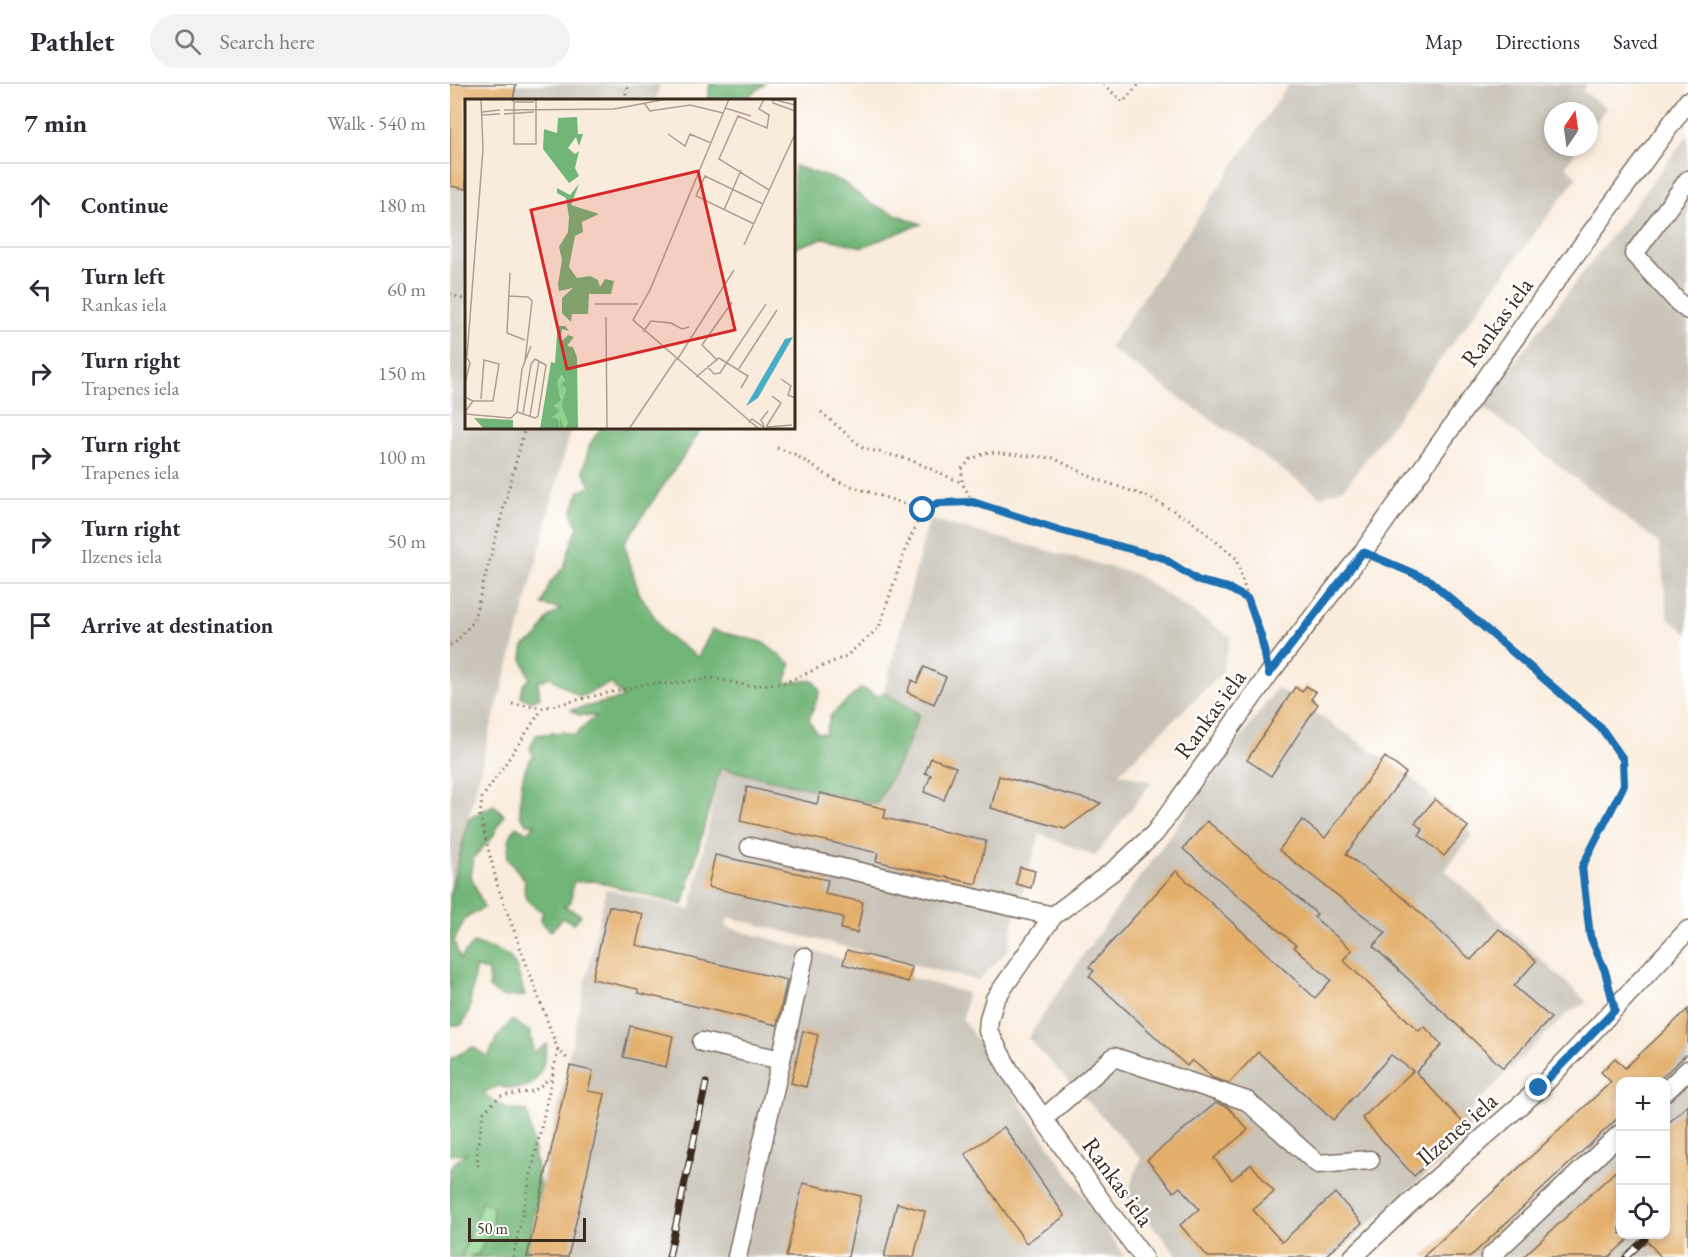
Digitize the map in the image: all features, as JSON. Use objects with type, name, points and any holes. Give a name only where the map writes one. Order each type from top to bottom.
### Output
[{"type":"street","name":"Rankas iela","points":[[1143,1257],[1104,1206],[1009,1070],[988,1031],[995,999],[1053,916],[1117,868],[1155,833],[1269,674],[1363,552],[1529,318],[1688,101]]},
{"type":"street","points":[[1688,180],[1634,254],[1688,310]]},
{"type":"street","points":[[750,847],[1053,916]]},
{"type":"street","name":"Ilzenes iela","points":[[1353,1257],[1428,1186],[1539,1088],[1688,930]]},
{"type":"street","points":[[737,1257],[804,957]]},
{"type":"street","points":[[702,1042],[781,1060]]},
{"type":"street","points":[[1043,1119],[1114,1057],[1247,1101],[1318,1164],[1370,1160]]},
{"type":"street","points":[[1670,1086],[1688,1070]]},
{"type":"street","points":[[1490,1257],[1616,1138]]},
{"type":"path","points":[[624,99],[629,84]]},
{"type":"path","points":[[1103,84],[1123,102],[1139,84]]},
{"type":"path","points":[[450,294],[465,300]]},
{"type":"path","points":[[820,412],[863,448],[911,460],[963,483]]},
{"type":"path","points":[[450,645],[454,644],[474,622],[525,429]]},
{"type":"path","points":[[777,448],[794,454],[836,481],[923,510],[939,503],[973,502],[1059,530],[1163,558],[1199,581],[1228,588],[1248,599]]},
{"type":"path","points":[[973,502],[963,483],[962,469],[971,459],[989,452],[1053,458],[1096,479],[1146,496],[1189,519],[1236,558],[1261,636],[1269,674]]},
{"type":"path","points":[[512,704],[543,708],[650,683],[670,684],[712,678],[749,686],[784,683],[846,656],[879,628],[905,550],[923,510]]},
{"type":"path","points":[[1363,552],[1429,580],[1602,729],[1623,759],[1624,785],[1582,867],[1590,936],[1605,971],[1615,1010]]},
{"type":"path","points":[[543,708],[482,798],[480,816],[498,887],[558,1050],[568,1059]]},
{"type":"path","points":[[513,1257],[558,1050]]},
{"type":"path","points":[[478,1166],[477,1147],[484,1112],[500,1096],[534,1091],[552,1077]]},
{"type":"shaded area","points":[[516,84],[660,84],[656,99],[513,99]]},
{"type":"shaded area","points":[[1289,84],[1587,84],[1582,91],[1598,102],[1544,102],[1544,156],[1573,156],[1566,166],[1577,177],[1345,487],[1321,497],[1109,348]]},
{"type":"shaded area","points":[[1598,102],[1606,108],[1598,119]]},
{"type":"shaded area","points":[[1688,135],[1688,634],[1668,617],[1659,543],[1481,406]]},
{"type":"shaded area","points":[[450,186],[465,189],[465,429],[571,429],[489,734],[450,894]]},
{"type":"shaded area","points":[[929,519],[1135,574],[1231,637],[1222,673],[1119,773],[1152,782],[1095,856],[1040,834],[1015,915],[1008,950],[978,981],[728,917],[726,927],[967,993],[963,1020],[1125,1257],[525,1257],[606,889],[691,910],[720,768],[877,804],[907,746],[919,714],[884,692]]},
{"type":"shaded area","points":[[1277,688],[1406,773],[1473,834],[1445,870],[1587,1002],[1568,1013],[1504,1075],[1469,1113],[1473,1121],[1460,1145],[1332,1257],[1179,1257],[1127,1196],[1141,1158],[1028,1038],[1081,958]]},
{"type":"shaded area","points":[[1688,1009],[1688,1257],[1423,1257]]},
{"type":"green space","points":[[710,84],[765,84],[744,99],[707,99]]},
{"type":"green space","points":[[795,166],[841,181],[873,205],[921,224],[862,247],[824,238],[795,248]]},
{"type":"green space","points":[[600,429],[699,429],[624,543],[639,593],[666,635],[698,657],[712,630],[762,642],[791,664],[785,683],[813,680],[820,691],[809,720],[816,732],[825,734],[831,715],[862,688],[878,696],[884,692],[919,714],[907,746],[877,804],[720,768],[683,905],[595,881],[573,882],[571,902],[564,906],[581,915],[574,923],[563,918],[551,931],[540,921],[543,912],[527,900],[524,892],[525,880],[507,858],[510,837],[516,826],[528,833],[535,824],[527,824],[520,815],[523,776],[533,756],[530,748],[536,735],[563,732],[575,735],[596,716],[579,715],[571,710],[623,698],[611,683],[580,697],[550,677],[538,682],[540,697],[531,701],[521,697],[523,685],[530,679],[522,658],[524,646],[538,637],[547,619],[561,609],[542,605],[550,583],[564,567],[578,527],[572,514],[579,491],[591,487],[583,470],[590,444]]},
{"type":"green space","points":[[494,805],[504,815],[493,836],[474,857],[471,876],[484,908],[466,917],[454,941],[460,959],[473,943],[505,954],[515,964],[525,996],[502,997],[489,988],[488,971],[475,968],[469,1012],[462,1025],[450,1025],[450,894],[469,818]]},
{"type":"green space","points":[[512,1020],[530,1032],[534,1053],[547,1044],[539,1074],[528,1086],[510,1088],[498,1086],[483,1093],[507,1109],[527,1111],[540,1187],[525,1257],[470,1257],[478,1254],[493,1225],[493,1207],[482,1201],[462,1257],[450,1257],[450,1167],[466,1153],[450,1155],[450,1059],[473,1047],[488,1057],[497,1037]]},
{"type":"green space","points":[[501,1193],[486,1257],[451,1257],[450,1222],[459,1210]]},
{"type":"building","points":[[450,84],[516,84],[513,99],[465,99],[465,189],[450,186]]},
{"type":"building","points":[[924,667],[946,677],[934,704],[907,692],[912,680],[917,683]]},
{"type":"building","points":[[1306,686],[1316,692],[1311,699],[1318,704],[1271,776],[1247,760],[1295,687],[1302,692]]},
{"type":"building","points":[[1385,757],[1406,773],[1346,854],[1406,900],[1471,960],[1499,929],[1536,961],[1514,986],[1551,1018],[1503,1068],[1373,946],[1386,933],[1279,850],[1302,820],[1325,838]]},
{"type":"building","points":[[931,758],[956,767],[944,800],[924,792],[931,775],[925,773]]},
{"type":"building","points":[[999,776],[1101,803],[1065,829],[991,808]]},
{"type":"building","points":[[747,787],[817,804],[820,793],[886,809],[884,818],[986,841],[976,884],[876,861],[878,853],[740,821]]},
{"type":"building","points":[[1435,799],[1468,827],[1444,856],[1419,835],[1423,830],[1415,823]]},
{"type":"building","points":[[1207,821],[1317,914],[1314,917],[1352,950],[1343,960],[1419,1031],[1424,1026],[1442,1045],[1416,1072],[1467,1127],[1414,1176],[1362,1118],[1413,1071],[1391,1055],[1333,1120],[1258,1052],[1229,1083],[1213,1078],[1192,1060],[1187,1066],[1089,976],[1094,971],[1089,967],[1176,871],[1315,998],[1331,980],[1294,947],[1296,945],[1183,849]]},
{"type":"building","points":[[715,855],[828,880],[825,894],[863,902],[857,933],[841,929],[843,917],[708,887]]},
{"type":"building","points":[[1020,867],[1035,871],[1031,888],[1016,884]]},
{"type":"building","points":[[609,906],[643,914],[636,945],[787,980],[777,1025],[638,993],[638,989],[592,979]]},
{"type":"building","points":[[847,950],[912,967],[908,982],[843,964]]},
{"type":"building","points":[[1688,1009],[1688,1053],[1662,1077],[1616,1077],[1616,1120],[1470,1257],[1423,1257],[1611,1082],[1601,1072],[1615,1058],[1625,1068]]},
{"type":"building","points":[[630,1026],[673,1036],[666,1067],[623,1057]]},
{"type":"building","points":[[803,1031],[818,1035],[806,1087],[791,1083]]},
{"type":"building","points":[[570,1066],[593,1071],[588,1091],[605,1094],[568,1257],[527,1257]]},
{"type":"building","points":[[1216,1103],[1228,1107],[1248,1130],[1214,1158],[1232,1180],[1251,1164],[1274,1192],[1253,1210],[1282,1242],[1335,1193],[1362,1223],[1324,1257],[1208,1257],[1180,1225],[1199,1209],[1180,1187],[1174,1192],[1147,1160]]},
{"type":"building","points":[[1688,1105],[1688,1257],[1661,1257],[1645,1239],[1670,1239],[1670,1121]]},
{"type":"building","points":[[1004,1127],[1065,1216],[1026,1243],[965,1154]]},
{"type":"building","points":[[1616,1171],[1616,1239],[1629,1239],[1609,1257],[1523,1257]]},
{"type":"building","points":[[803,1183],[861,1196],[848,1257],[786,1257]]},
{"type":"building","points":[[897,1203],[925,1211],[914,1257],[884,1257]]},
{"type":"waterway","points":[[697,433],[699,429]]},
{"type":"railway","points":[[669,1257],[706,1083]]},
{"type":"railway","points":[[1626,1257],[1645,1239]]},
{"type":"route","points":[[923,510],[939,503],[973,502],[1059,530],[1163,558],[1199,581],[1228,588],[1248,599],[1261,636],[1269,674],[1363,552],[1429,580],[1602,729],[1623,759],[1624,785],[1582,867],[1590,936],[1605,971],[1615,1010],[1539,1088]]}]
